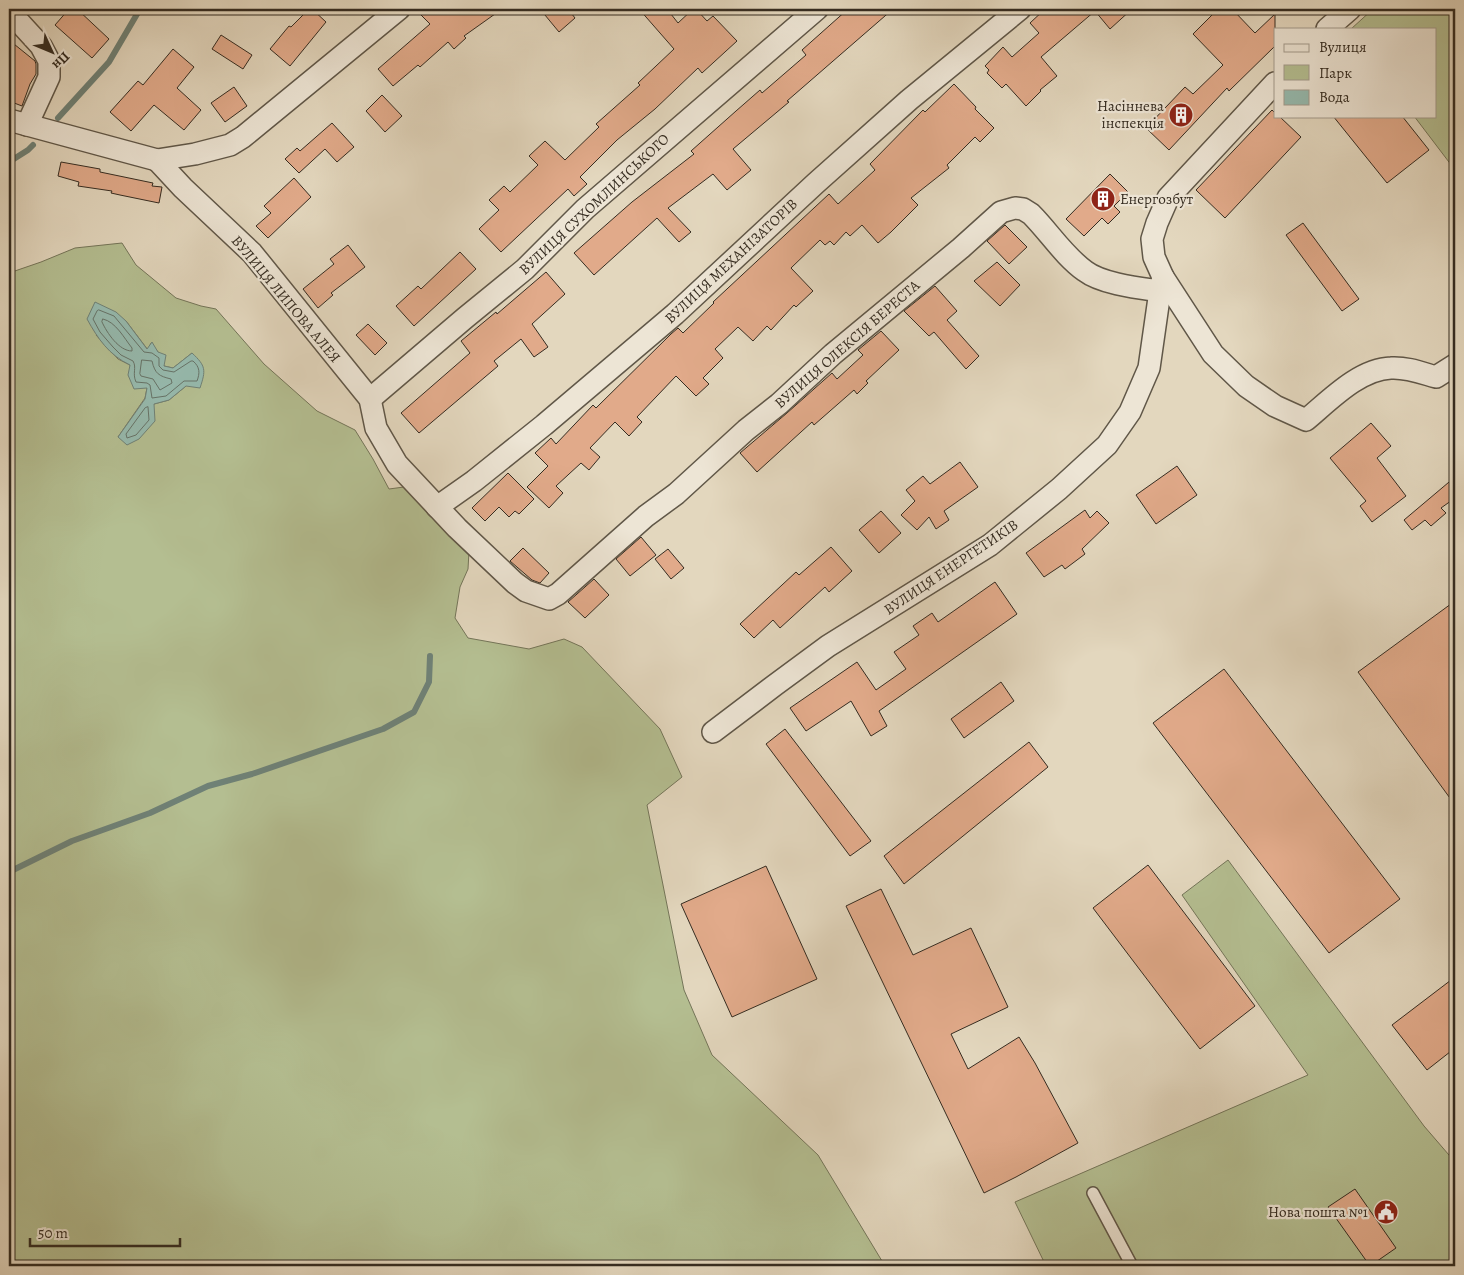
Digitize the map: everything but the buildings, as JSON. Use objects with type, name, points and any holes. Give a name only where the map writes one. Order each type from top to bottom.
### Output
[{"type":"street","points":[[9,11],[41,46],[49,61],[49,77],[18,123],[157,160],[195,154],[230,145],[243,137],[399,9]]},
{"type":"street","name":"ВУЛИЦЯ СУХОМЛИНСЬКОГО","points":[[370,399],[525,269],[585,208],[817,9]]},
{"type":"street","points":[[1329,28],[1350,9]]},
{"type":"street","name":"ВУЛИЦЯ МЕХАНІЗАТОРІВ","points":[[437,507],[474,481],[544,425],[675,314],[809,189],[1010,12]]},
{"type":"street","name":"ВУЛИЦЯ ЕНЕРГЕТИКІВ","points":[[713,732],[828,646],[985,548],[1010,530],[1094,459],[1107,445],[1130,412],[1149,368],[1162,284],[1154,257],[1152,240],[1168,198],[1274,84]]},
{"type":"street","name":"ВУЛИЦЯ ЛИПОВА АЛЕЯ","points":[[157,160],[183,188],[252,253],[370,399]]},
{"type":"street","name":"ВУЛИЦЯ ОЛЕКСІЯ БЕРЕСТА","points":[[437,507],[515,583],[526,591],[549,599],[558,594],[646,516],[676,494],[833,354],[1001,212],[1015,208],[1023,209],[1031,214],[1085,272],[1098,278],[1128,286],[1162,284]]},
{"type":"street","points":[[1162,284],[1213,354],[1246,386],[1275,406],[1306,420],[1333,397],[1364,375],[1390,368],[1412,370],[1436,378],[1455,365]]},
{"type":"street","points":[[370,399],[376,428],[387,449],[397,464],[437,507]]},
{"type":"lane","points":[[1093,1193],[1132,1266]]},
{"type":"green space","points":[[1373,9],[1455,9],[1455,170],[1416,118],[1436,118],[1436,28],[1352,28]]},
{"type":"green space","points":[[122,243],[136,265],[176,298],[216,309],[264,364],[317,411],[355,430],[389,489],[404,487],[443,528],[469,551],[468,569],[460,587],[455,618],[468,638],[529,649],[564,639],[582,647],[660,729],[682,777],[647,805],[684,990],[712,1055],[818,1155],[885,1266],[9,1266],[9,273],[75,248]],"holes":[[[126,321],[148,350],[151,343],[158,352],[164,366],[173,368],[192,353],[186,386],[169,400],[154,404],[118,437],[145,398],[147,388],[130,365],[118,359],[96,335]]]},
{"type":"green space","points":[[1228,860],[1424,1126],[1455,1162],[1455,1266],[1046,1266],[1015,1202],[1308,1075],[1182,895]]},
{"type":"water","points":[[95,302],[116,312],[126,321],[147,349],[152,342],[158,352],[166,355],[164,366],[173,368],[192,353],[200,361],[204,369],[200,388],[186,386],[169,400],[154,404],[155,421],[139,439],[127,445],[118,437],[145,399],[147,388],[134,389],[128,375],[130,365],[110,351],[91,326],[87,319]]},
{"type":"waterway","points":[[58,118],[109,62],[140,9]]},
{"type":"waterway","points":[[9,162],[33,145]]},
{"type":"waterway","points":[[9,872],[72,841],[150,813],[208,786],[252,774],[383,729],[414,712],[429,682],[430,656]]},
{"type":"place","name":"Насіннева інспекція","points":[[1181,115]]},
{"type":"place","name":"Енергозбут","points":[[1103,199]]},
{"type":"place","name":"Нова пошта №1","points":[[1386,1212]]}]
